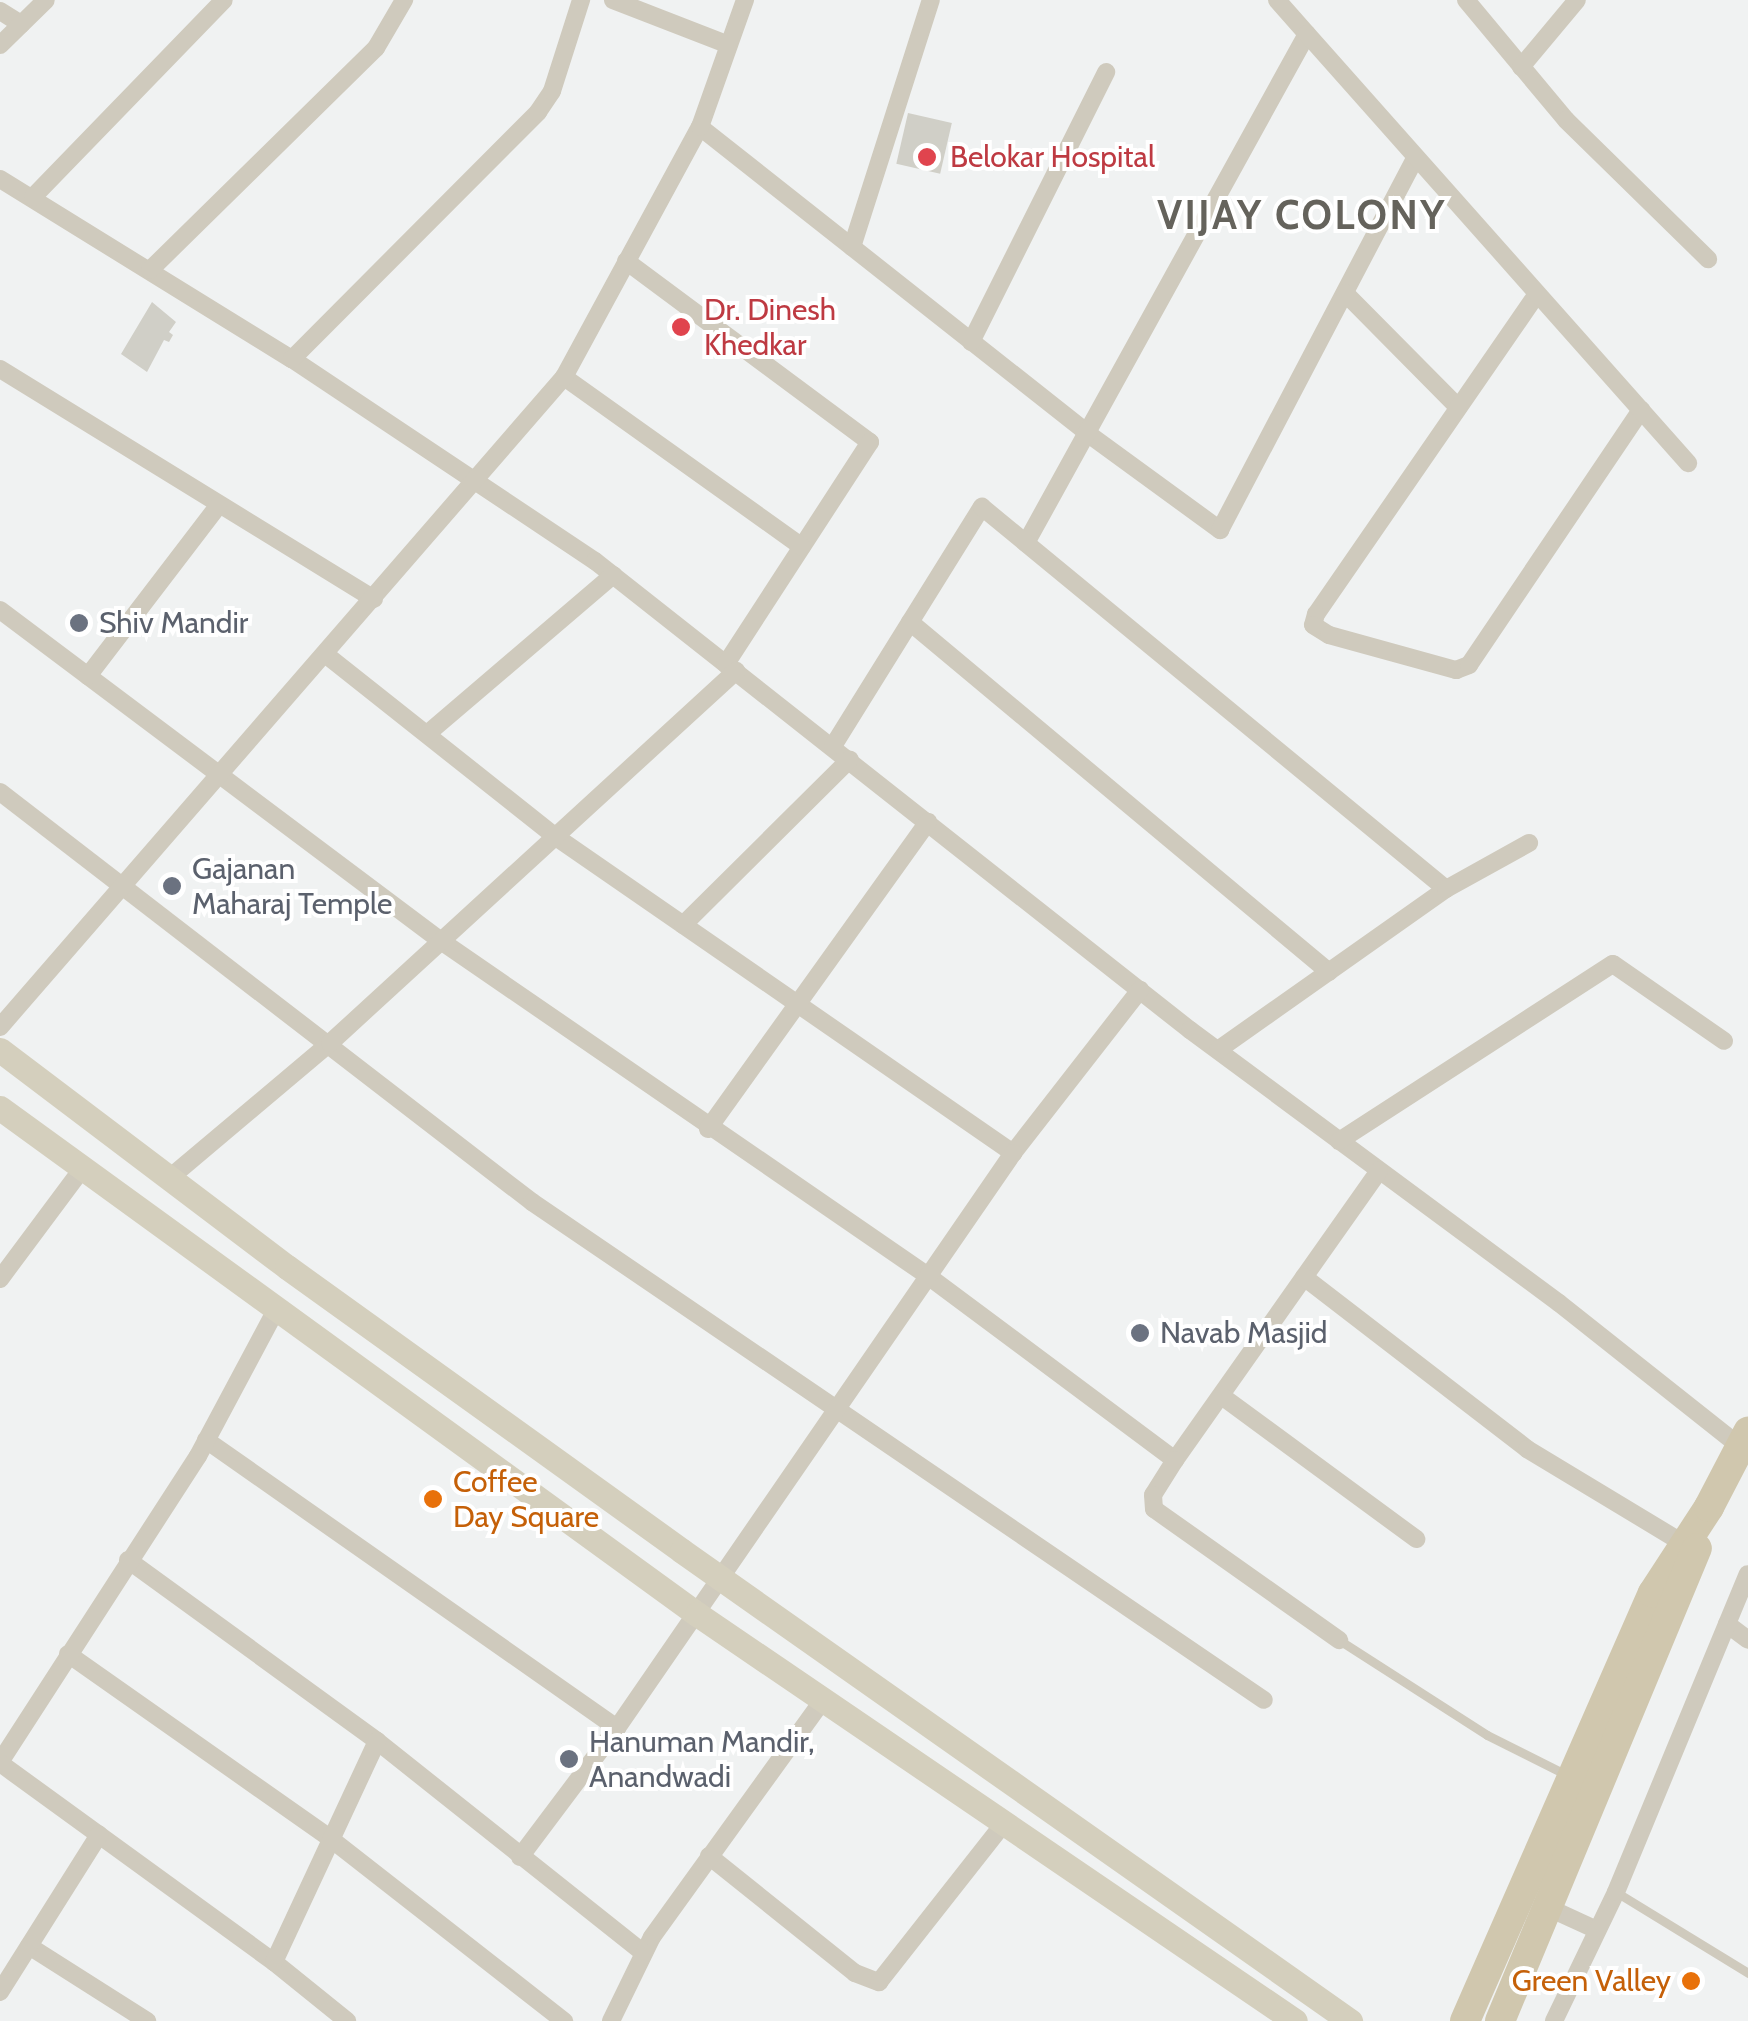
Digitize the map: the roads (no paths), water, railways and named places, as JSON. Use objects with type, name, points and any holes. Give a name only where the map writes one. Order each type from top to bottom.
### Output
[{"type":"main road","points":[[0,1050],[172,1176],[287,1267],[720,1579],[1350,2021]]},
{"type":"main road","points":[[0,1108],[697,1614],[1294,2021]]},
{"type":"main road","points":[[1500,2021],[1549,1908],[1689,1547],[1745,1444]]},
{"type":"main road","points":[[1465,2021],[1653,1592],[1689,1547]]},
{"type":"street","points":[[0,45],[46,0]]},
{"type":"street","points":[[33,198],[224,0]]},
{"type":"street","points":[[150,270],[376,48],[388,34],[404,0]]},
{"type":"street","points":[[292,358],[538,112],[552,91],[581,0]]},
{"type":"street","points":[[614,0],[729,45]]},
{"type":"street","points":[[0,1027],[564,377],[700,127],[745,0]]},
{"type":"street","points":[[852,247],[931,0]]},
{"type":"street","points":[[1276,0],[1688,463]]},
{"type":"street","points":[[1466,0],[1566,120],[1708,259]]},
{"type":"street","points":[[1521,67],[1577,0]]},
{"type":"street","points":[[0,11],[22,24]]},
{"type":"street","points":[[1026,543],[1306,34]]},
{"type":"street","points":[[971,342],[1106,72]]},
{"type":"street","points":[[700,127],[1086,433],[1220,530],[1416,157]]},
{"type":"street","points":[[0,180],[292,358],[476,478],[613,576],[1218,1050],[1745,1444]]},
{"type":"street","points":[[172,1176],[330,1043],[556,837],[731,667],[802,546],[870,442],[626,260]]},
{"type":"street","points":[[1345,292],[1458,408]]},
{"type":"street","points":[[1537,294],[1316,614],[1313,625],[1319,631],[1456,670],[1469,665],[1640,410]]},
{"type":"street","points":[[0,369],[374,599]]},
{"type":"street","points":[[564,377],[802,546]]},
{"type":"street","points":[[88,676],[218,506]]},
{"type":"street","points":[[833,746],[982,507],[1446,889]]},
{"type":"street","points":[[427,734],[613,576]]},
{"type":"street","points":[[0,610],[441,941],[928,1276],[1175,1460]]},
{"type":"street","points":[[910,622],[1329,972]]},
{"type":"street","points":[[325,654],[556,837],[1013,1153]]},
{"type":"street","points":[[683,925],[850,759]]},
{"type":"street","points":[[0,792],[532,1202],[1264,1700]]},
{"type":"street","points":[[708,1128],[928,822]]},
{"type":"street","points":[[1218,1050],[1446,889],[1529,843]]},
{"type":"street","points":[[1339,1140],[1613,964],[1724,1041]]},
{"type":"street","points":[[520,1858],[697,1614],[1013,1153],[1140,990]]},
{"type":"street","points":[[0,1279],[82,1169]]},
{"type":"street","points":[[1339,1640],[1154,1509],[1152,1495],[1380,1170]]},
{"type":"street","points":[[1304,1277],[1528,1449],[1689,1547]]},
{"type":"street","points":[[276,1310],[206,1440],[0,1762],[274,1962],[347,2021]]},
{"type":"street","points":[[1224,1397],[1416,1538]]},
{"type":"street","points":[[206,1440],[616,1728]]},
{"type":"street","points":[[128,1560],[376,1741],[642,1952]]},
{"type":"street","points":[[1554,2021],[1616,1892],[1748,1574]]},
{"type":"street","points":[[1727,1624],[1748,1640]]},
{"type":"street","points":[[68,1654],[331,1839],[564,2021]]},
{"type":"street","points":[[611,2021],[642,1952],[823,1700]]},
{"type":"street","points":[[274,1962],[376,1741]]},
{"type":"street","points":[[709,1856],[855,1973],[879,1982],[1004,1823]]},
{"type":"street","points":[[0,1992],[99,1834]]},
{"type":"street","points":[[1549,1908],[1597,1930]]},
{"type":"street","points":[[29,1946],[147,2021]]},
{"type":"lane","points":[[1339,1640],[1487,1735],[1572,1778]]},
{"type":"lane","points":[[1616,1892],[1748,1973]]},
{"type":"place","name":"Belokar Hospital","points":[[927,157]]},
{"type":"place","name":"Dr. Dinesh Khedkar","points":[[681,327]]},
{"type":"place","name":"Shiv Mandir","points":[[79,623]]},
{"type":"place","name":"Gajanan Maharaj Temple","points":[[172,886]]},
{"type":"place","name":"Navab Masjid","points":[[1140,1333]]},
{"type":"place","name":"Coffee Day Square","points":[[433,1499]]},
{"type":"place","name":"Hanuman Mandir, Anandwadi","points":[[569,1759]]},
{"type":"place","name":"Green Valley","points":[[1691,1981]]},
{"type":"district","name":"VIJAY COLONY","points":[[1302,215]]}]
